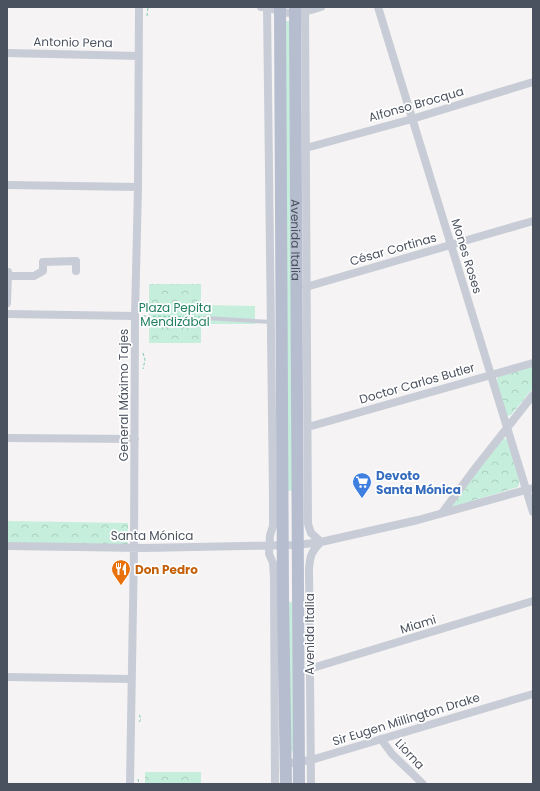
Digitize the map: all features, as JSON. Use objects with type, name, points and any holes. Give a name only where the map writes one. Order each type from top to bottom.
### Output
[{"type":"main road","name":"Avenida Italia","points":[[277,783],[286,765],[283,598],[284,546],[278,495],[277,322],[280,9]]},
{"type":"main road","name":"Avenida Italia","points":[[299,784],[297,532],[303,493],[300,10]]},
{"type":"main road","points":[[278,495],[287,500],[291,535],[297,545]]},
{"type":"main road","points":[[284,546],[290,554],[297,597]]},
{"type":"street","name":"General Máximo Tajes","points":[[130,784],[134,548],[139,7]]},
{"type":"street","points":[[261,7],[300,10],[321,7]]},
{"type":"street","name":"Avenida Italia","points":[[267,7],[277,322]]},
{"type":"street","name":"Mones Roses","points":[[378,7],[507,427],[530,489],[533,512]]},
{"type":"street","name":"Avenida Italia","points":[[300,10],[306,148],[308,427],[302,472]]},
{"type":"street","name":"Antonio Pena","points":[[7,53],[139,56]]},
{"type":"street","name":"Alfonso Brocqua","points":[[306,148],[412,119],[533,82]]},
{"type":"street","points":[[7,185],[138,187]]},
{"type":"street","name":"César Cortinas","points":[[306,286],[533,221]]},
{"type":"street","points":[[7,303],[7,274],[34,276],[43,271],[43,262],[76,262],[76,271]]},
{"type":"street","points":[[7,314],[135,316]]},
{"type":"street","name":"Doctor Carlos Butler","points":[[308,427],[533,363]]},
{"type":"street","points":[[442,513],[533,395]]},
{"type":"street","points":[[7,438],[135,439]]},
{"type":"street","name":"Santa Mónica","points":[[7,546],[134,548],[297,545],[321,542],[442,513],[530,489]]},
{"type":"street","points":[[278,495],[303,493]]},
{"type":"street","name":"Avenida Italia","points":[[303,493],[308,528],[310,532],[321,542],[312,550],[309,569],[311,784]]},
{"type":"street","name":"Avenida Italia","points":[[277,783],[274,578],[273,563],[269,554],[269,546],[278,495]]},
{"type":"street","name":"Avenida Italia","points":[[283,598],[297,597]]},
{"type":"street","name":"Miami","points":[[309,669],[533,601]]},
{"type":"street","points":[[7,677],[131,679]]},
{"type":"street","name":"Sir Eugen Millington Drake","points":[[286,765],[298,761],[311,760],[533,694]]},
{"type":"street","name":"Liorna","points":[[381,739],[392,754],[422,784]]},
{"type":"lane","points":[[205,318],[277,322]]},
{"type":"path","points":[[135,316],[205,318]]},
{"type":"green space","points":[[287,21],[290,23],[292,490],[290,491],[287,490],[285,22]]},
{"type":"green space","name":"Plaza Pepita Mendizábal","points":[[149,284],[201,284],[201,343],[149,343]]},
{"type":"green space","points":[[201,305],[255,306],[255,324],[201,324]]},
{"type":"green space","points":[[533,365],[533,388],[511,415],[507,416],[496,381],[498,377]]},
{"type":"green space","points":[[504,438],[508,441],[520,480],[518,487],[451,507],[458,495]]},
{"type":"green space","points":[[7,521],[128,523],[128,545],[7,543]]},
{"type":"green space","points":[[292,602],[293,751],[290,752],[288,603]]},
{"type":"green space","points":[[145,772],[201,772],[201,784],[145,784]]},
{"type":"place","name":"Devoto Santa Mónica","points":[[362,499]]},
{"type":"place","name":"Don Pedro","points":[[121,586]]}]
